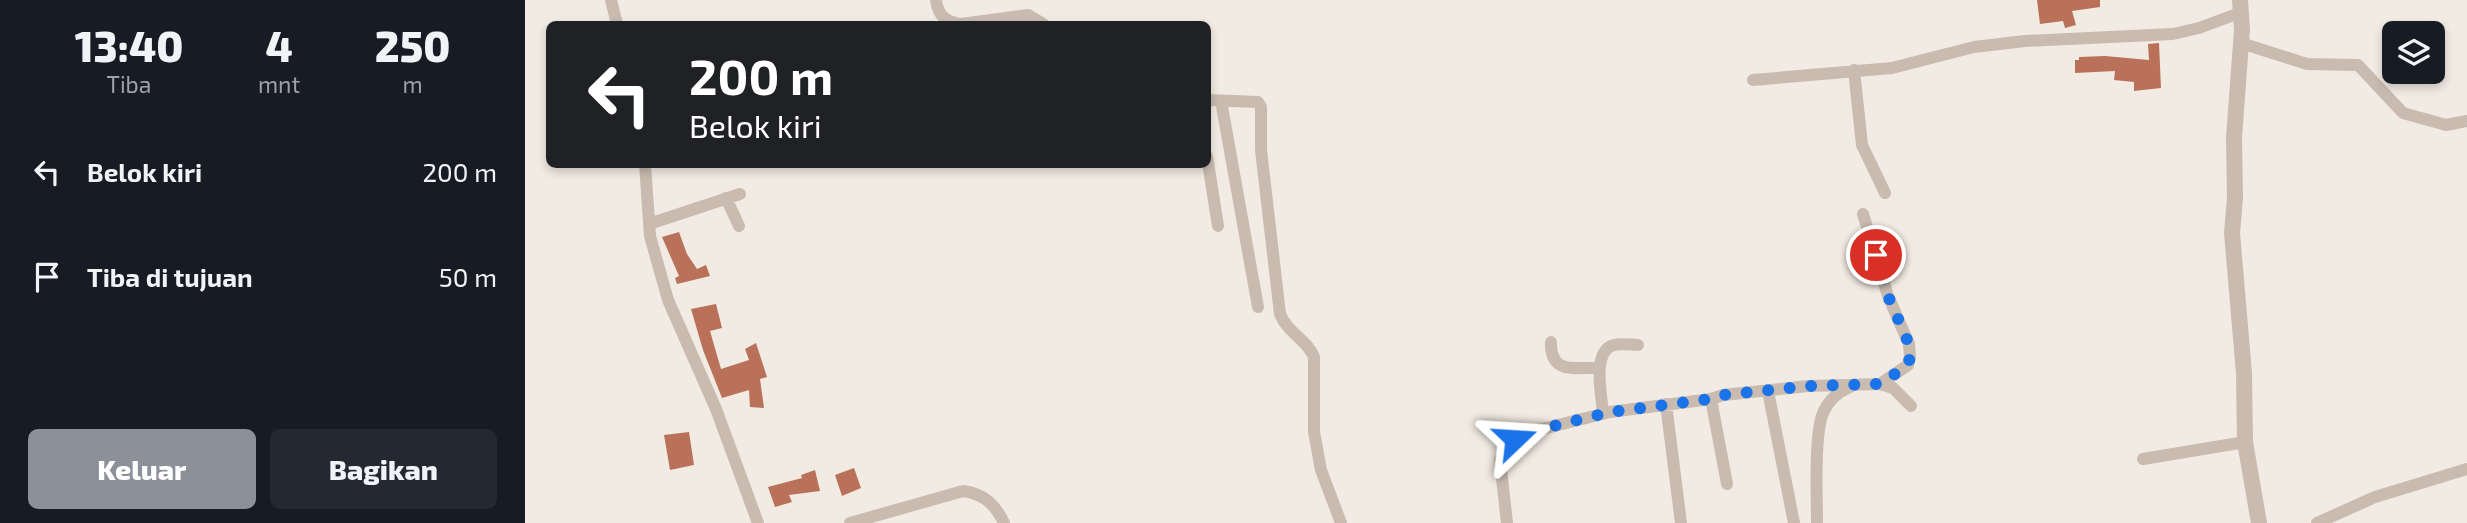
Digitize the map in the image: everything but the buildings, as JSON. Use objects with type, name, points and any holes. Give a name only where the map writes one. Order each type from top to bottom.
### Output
[{"type":"street","points":[[611,0],[616,21]]},
{"type":"street","points":[[936,0],[940,14],[951,21]]},
{"type":"street","points":[[1753,80],[1892,68],[1974,47],[2025,41],[2173,34],[2199,28],[2241,6],[2232,233],[2244,373],[2245,442],[2259,523]]},
{"type":"street","points":[[983,21],[1028,15],[1038,21]]},
{"type":"street","points":[[2241,43],[2307,64],[2358,65],[2403,113],[2447,125],[2467,121]]},
{"type":"street","points":[[1854,70],[1862,145],[1885,194]]},
{"type":"street","points":[[1258,307],[1214,100],[1258,102],[1261,107],[1261,150],[1280,314],[1284,325],[1310,347],[1314,357],[1314,432],[1321,470],[1341,523]]},
{"type":"street","points":[[647,168],[650,236],[668,300],[716,409],[758,523]]},
{"type":"street","points":[[1209,168],[1217,226]]},
{"type":"street","points":[[649,224],[740,194]]},
{"type":"street","points":[[726,198],[739,226]]},
{"type":"street","points":[[1864,214],[1888,296],[1909,344],[1908,365],[1880,384]]},
{"type":"street","points":[[1551,342],[1551,354],[1555,363],[1561,367],[1600,368]]},
{"type":"street","points":[[1603,414],[1599,362],[1608,348],[1615,344],[1638,345]]},
{"type":"street","points":[[1507,523],[1500,460],[1506,449],[1522,434],[1603,414],[1723,395],[1808,386],[1880,384],[1893,388],[1911,406]]},
{"type":"street","points":[[1817,523],[1822,414],[1830,401],[1842,390],[1854,386]]},
{"type":"street","points":[[1768,391],[1794,523]]},
{"type":"street","points":[[1711,399],[1727,484]]},
{"type":"street","points":[[1666,404],[1681,523]]},
{"type":"street","points":[[2143,459],[2245,442]]},
{"type":"street","points":[[2317,523],[2375,497],[2467,469]]},
{"type":"street","points":[[850,523],[963,491],[977,493],[991,502],[1004,523]]},
{"type":"route","points":[[1515,439],[1522,434],[1610,412],[1711,399],[1723,395],[1808,386],[1880,384],[1908,365],[1910,357],[1909,344],[1888,296],[1876,255]]}]
